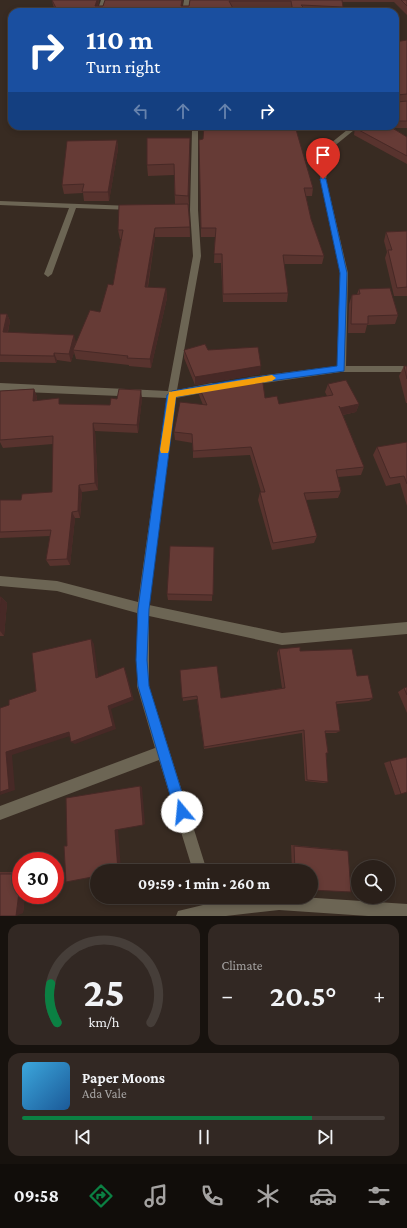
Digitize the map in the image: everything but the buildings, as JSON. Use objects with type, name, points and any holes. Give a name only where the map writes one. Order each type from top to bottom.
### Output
[{"type":"street","points":[[195,130],[190,210],[197,256],[172,395],[143,609],[142,660],[143,686],[198,864]]},
{"type":"street","points":[[341,369],[344,273],[323,179],[329,147],[351,130]]},
{"type":"street","points":[[0,203],[141,208]]},
{"type":"street","points":[[48,274],[73,206]]},
{"type":"street","points":[[241,382],[341,369],[407,369]]},
{"type":"street","points":[[0,388],[172,395],[218,386]]},
{"type":"street","points":[[0,581],[57,586],[143,609],[282,639],[407,628]]},
{"type":"street","points":[[0,813],[163,752]]},
{"type":"street","points":[[183,916],[211,908],[279,903],[407,911]]},
{"type":"slow traffic","points":[[164,450],[172,395],[241,382],[272,378]]},
{"type":"route","points":[[182,812],[143,686],[142,660],[143,609],[172,395],[241,382],[341,369],[344,273],[323,179]]}]
